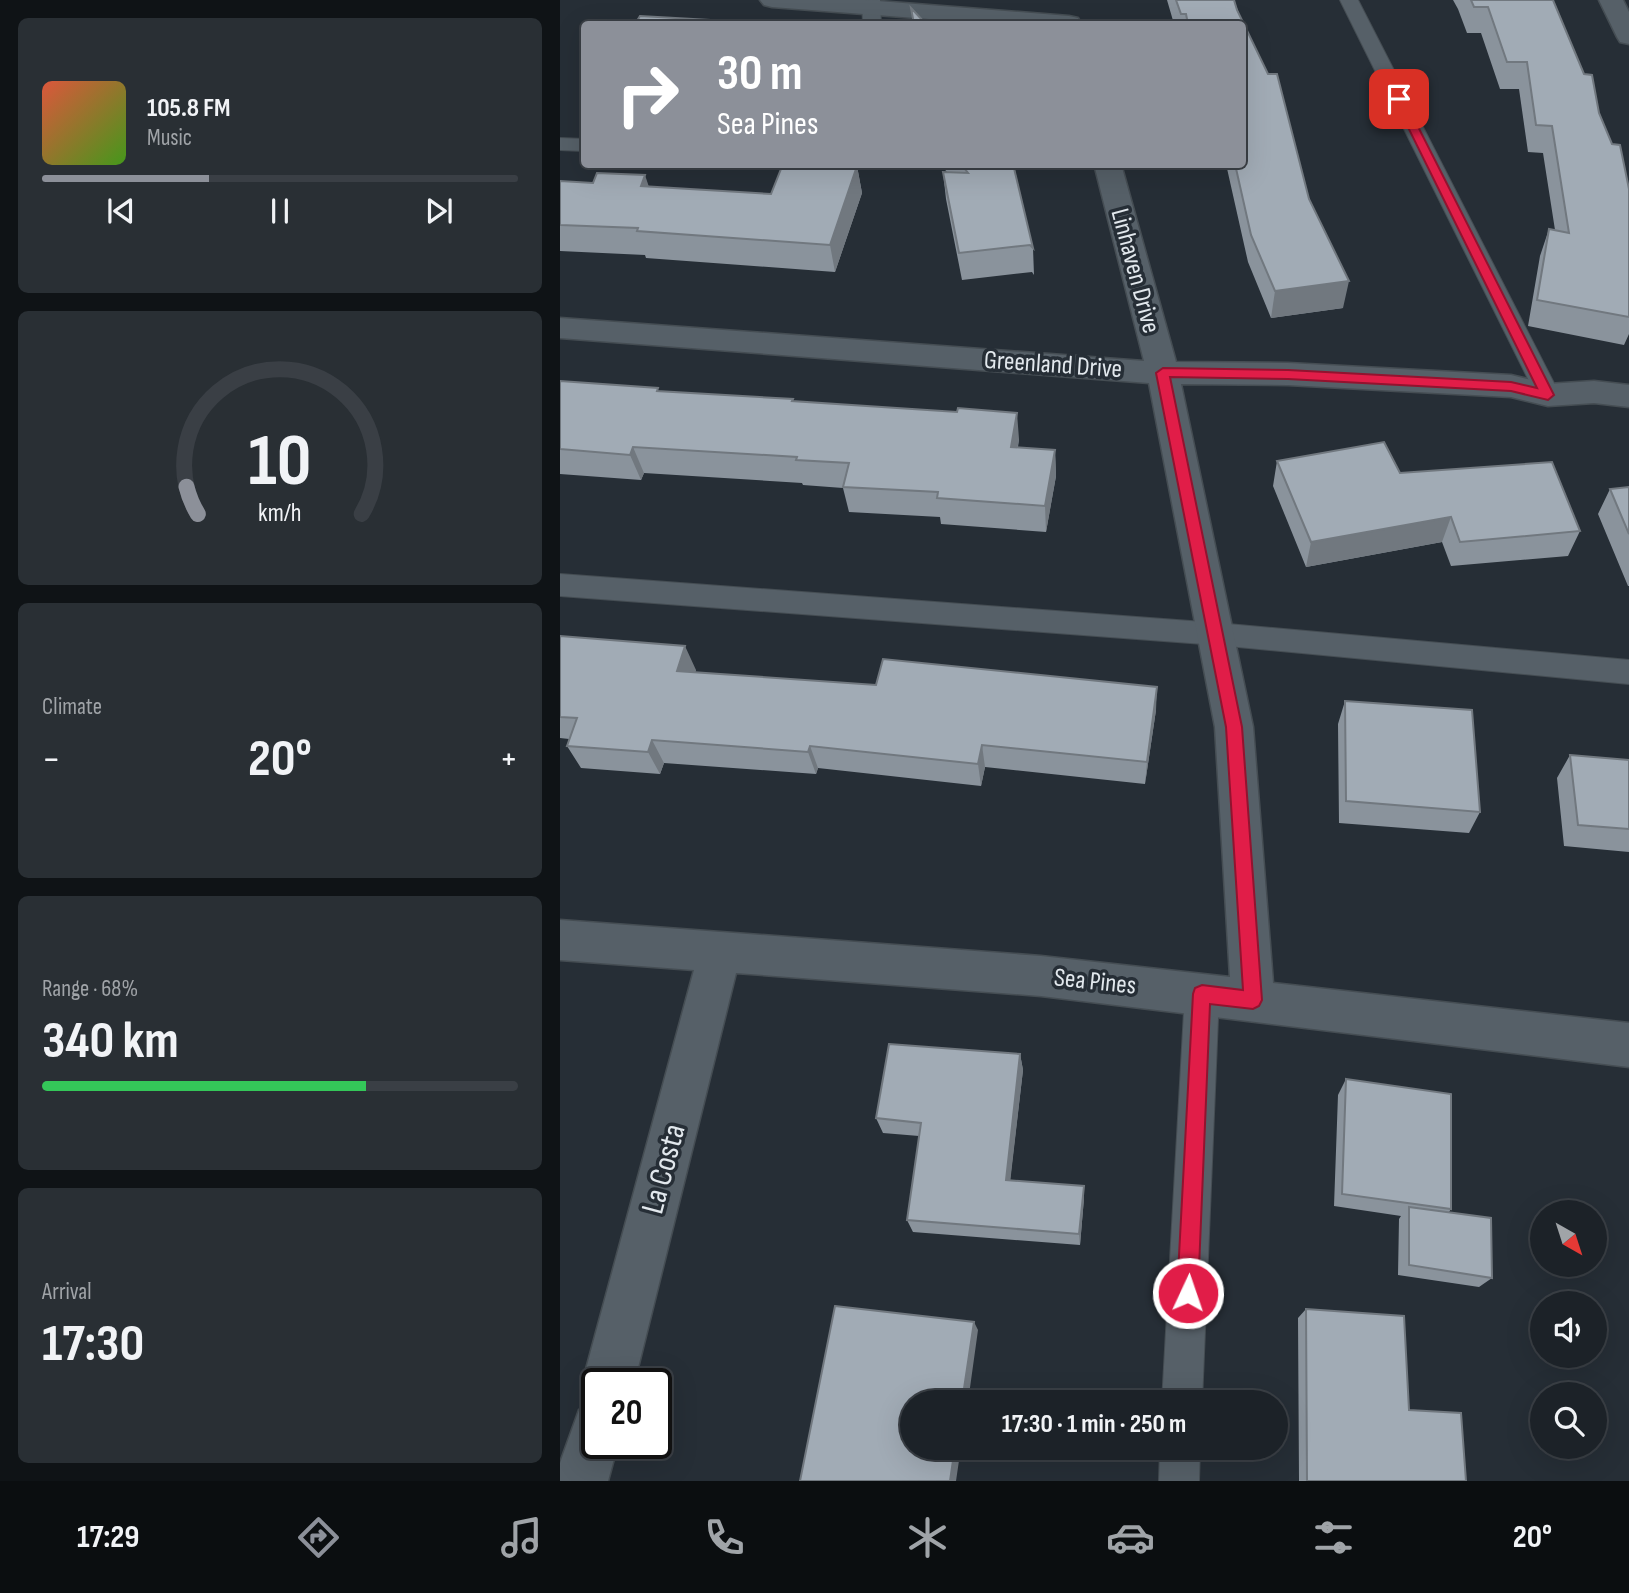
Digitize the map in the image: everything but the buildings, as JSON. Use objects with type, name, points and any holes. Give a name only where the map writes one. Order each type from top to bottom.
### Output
[{"type":"street","points":[[772,0],[872,11],[1067,16]]},
{"type":"street","points":[[1611,0],[1629,37]]},
{"type":"street","name":"Linhaven Drive","points":[[1108,168],[1163,373],[1234,727],[1253,1000]]},
{"type":"street","name":"Greenland Drive","points":[[560,328],[1163,373],[1288,374],[1511,386],[1548,395],[1594,392],[1629,396]]},
{"type":"street","name":"Sea Pines","points":[[560,940],[1041,976],[1629,1045]]},
{"type":"street","name":"La Costa","points":[[612,1368],[720,953]]},
{"type":"street","points":[[581,1481],[588,1459]]},
{"type":"lane","points":[[1349,0],[1548,395]]},
{"type":"lane","points":[[560,144],[581,145]]},
{"type":"lane","points":[[560,584],[1217,634],[1629,672]]},
{"type":"lane","points":[[1183,1390],[1202,994]]},
{"type":"lane","points":[[1179,1481],[1180,1460]]},
{"type":"route","points":[[1188,1293],[1202,994],[1253,1000],[1234,727],[1163,373],[1288,374],[1511,386],[1548,395],[1399,99]]}]
